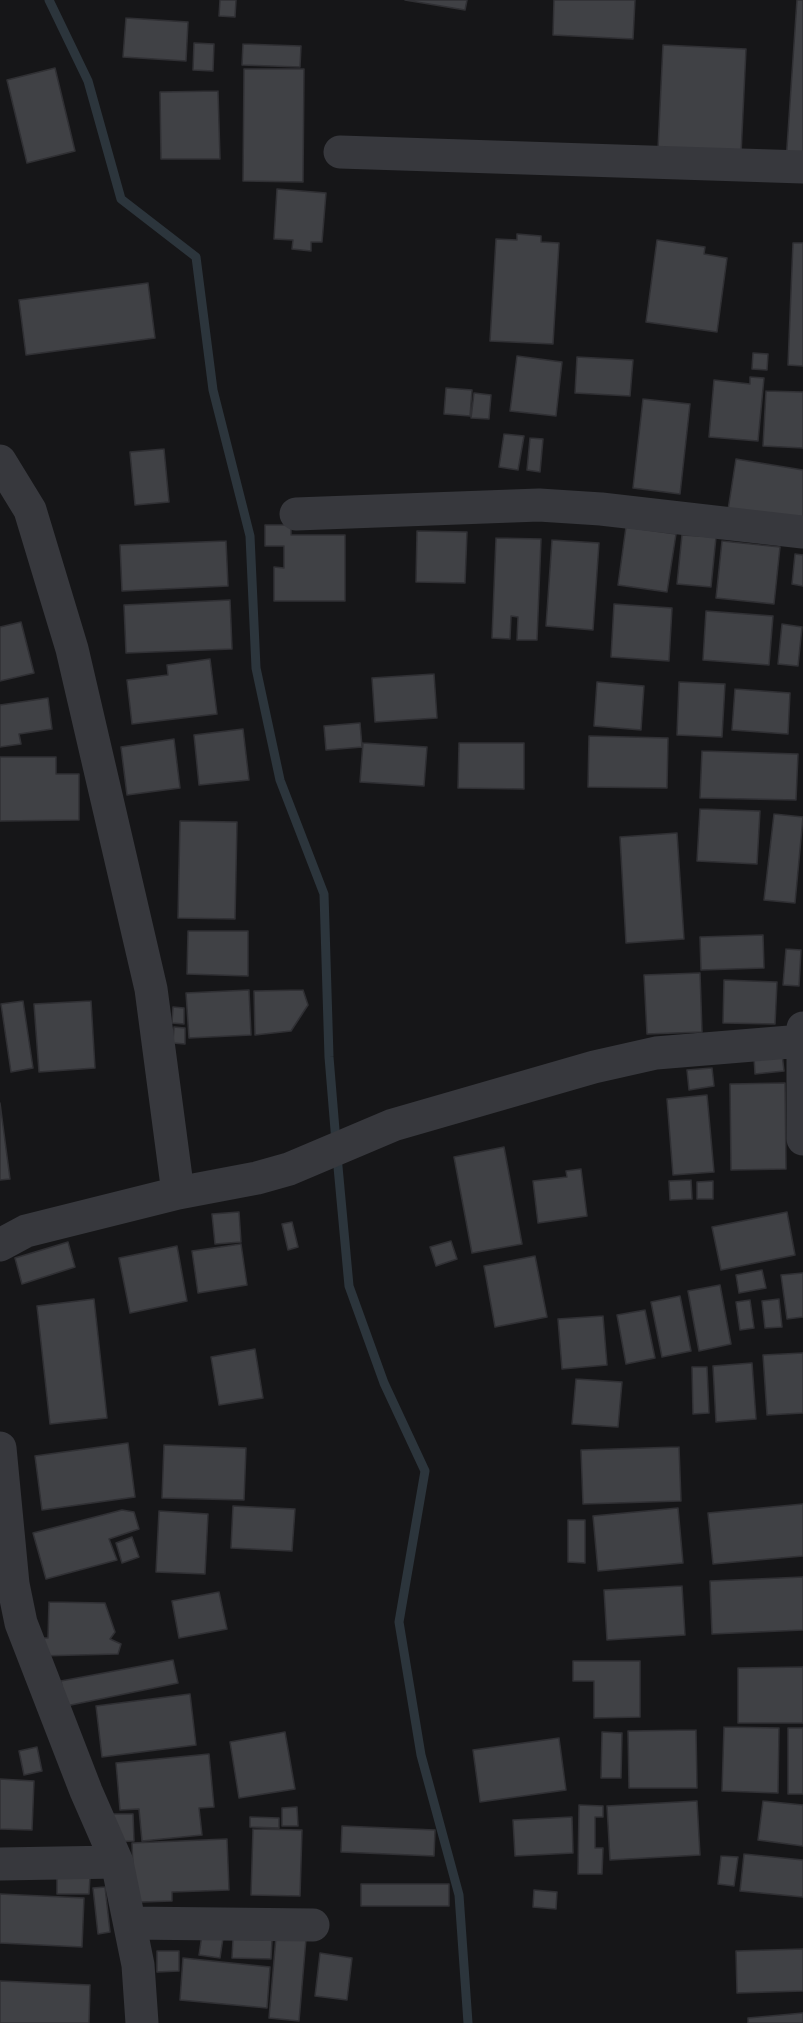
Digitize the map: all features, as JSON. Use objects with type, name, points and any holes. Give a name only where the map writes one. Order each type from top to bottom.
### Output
[{"type":"street","points":[[340,152],[803,167]]},
{"type":"street","points":[[0,461],[30,510],[72,649],[151,990],[178,1193]]},
{"type":"street","points":[[296,514],[539,505],[601,509],[803,532]]},
{"type":"street","points":[[0,1245],[26,1232],[178,1193],[257,1178],[289,1169],[393,1125],[594,1067],[656,1053],[802,1034],[803,1139]]},
{"type":"street","points":[[0,1448],[13,1584],[21,1623],[86,1791],[117,1862],[138,1965],[142,2023]]},
{"type":"street","points":[[0,1863],[117,1862]]},
{"type":"street","points":[[130,1923],[313,1925]]},
{"type":"building","points":[[220,0],[236,0],[235,17],[219,16]]},
{"type":"building","points":[[405,0],[467,0],[465,10]]},
{"type":"building","points":[[554,0],[635,0],[633,39],[553,35]]},
{"type":"building","points":[[797,0],[803,0],[803,163],[786,162]]},
{"type":"building","points":[[126,18],[188,22],[186,61],[123,57]]},
{"type":"building","points":[[194,43],[214,44],[213,71],[193,70]]},
{"type":"building","points":[[243,44],[301,46],[300,67],[242,65]]},
{"type":"building","points":[[663,45],[746,49],[741,154],[658,149]]},
{"type":"building","points":[[55,68],[75,151],[27,163],[7,80]]},
{"type":"building","points":[[244,69],[304,69],[303,182],[243,181]]},
{"type":"building","points":[[218,91],[220,159],[161,159],[160,92]]},
{"type":"building","points":[[277,189],[326,193],[322,242],[311,242],[311,251],[292,249],[293,240],[274,239]]},
{"type":"building","points":[[517,234],[541,236],[541,242],[559,243],[553,344],[490,341],[496,239],[517,240]]},
{"type":"building","points":[[657,240],[705,247],[704,254],[727,258],[717,332],[646,322]]},
{"type":"building","points":[[793,243],[803,243],[803,366],[788,365]]},
{"type":"building","points":[[148,283],[155,338],[26,355],[19,300]]},
{"type":"building","points":[[753,353],[768,354],[767,370],[752,369]]},
{"type":"building","points":[[517,356],[562,362],[556,416],[510,411]]},
{"type":"building","points":[[577,357],[633,360],[630,396],[575,393]]},
{"type":"building","points":[[750,377],[764,378],[758,441],[709,437],[714,380],[750,384]]},
{"type":"building","points":[[446,388],[472,390],[470,416],[444,414]]},
{"type":"building","points":[[766,391],[803,392],[803,448],[763,446]]},
{"type":"building","points":[[474,393],[491,395],[489,419],[471,418]]},
{"type":"building","points":[[643,399],[690,404],[680,494],[633,488]]},
{"type":"building","points":[[504,434],[524,436],[518,470],[499,467]]},
{"type":"building","points":[[530,438],[543,439],[540,472],[527,470]]},
{"type":"building","points":[[164,449],[169,502],[135,505],[130,452]]},
{"type":"building","points":[[736,459],[803,470],[803,522],[728,510]]},
{"type":"building","points":[[265,525],[291,525],[291,535],[345,535],[345,601],[274,601],[274,567],[284,568],[284,546],[265,546]]},
{"type":"building","points":[[626,527],[676,534],[667,592],[618,585]]},
{"type":"building","points":[[417,531],[467,532],[465,583],[416,582]]},
{"type":"building","points":[[682,535],[716,537],[711,587],[677,584]]},
{"type":"building","points":[[496,538],[541,539],[537,640],[517,640],[518,617],[511,616],[510,639],[492,638]]},
{"type":"building","points":[[552,540],[599,543],[593,630],[546,626]]},
{"type":"building","points":[[226,541],[228,586],[122,591],[120,545]]},
{"type":"building","points":[[722,541],[780,547],[774,604],[716,598]]},
{"type":"building","points":[[795,554],[803,555],[803,586],[792,584]]},
{"type":"building","points":[[230,600],[232,649],[126,653],[124,605]]},
{"type":"building","points":[[614,604],[672,608],[669,661],[611,657]]},
{"type":"building","points":[[706,611],[773,616],[769,665],[703,660]]},
{"type":"building","points":[[21,622],[34,673],[0,681],[0,627]]},
{"type":"building","points":[[782,624],[802,627],[798,666],[778,664]]},
{"type":"building","points":[[210,659],[217,714],[132,724],[127,680],[168,675],[167,665]]},
{"type":"building","points":[[434,674],[437,718],[375,722],[372,678]]},
{"type":"building","points":[[597,682],[644,686],[641,730],[594,726]]},
{"type":"building","points":[[679,682],[725,684],[722,737],[677,735]]},
{"type":"building","points":[[735,689],[790,693],[788,734],[732,730]]},
{"type":"building","points":[[48,698],[52,729],[19,734],[21,744],[0,747],[0,705]]},
{"type":"building","points":[[360,723],[362,747],[326,750],[324,726]]},
{"type":"building","points":[[243,729],[249,780],[199,785],[194,735]]},
{"type":"building","points":[[589,736],[668,738],[667,788],[588,787]]},
{"type":"building","points":[[174,739],[180,788],[127,795],[121,747]]},
{"type":"building","points":[[363,743],[427,747],[424,786],[360,782]]},
{"type":"building","points":[[459,743],[524,743],[524,789],[458,788]]},
{"type":"building","points":[[702,751],[798,754],[796,800],[700,798]]},
{"type":"building","points":[[0,757],[56,757],[56,774],[79,774],[79,820],[0,821]]},
{"type":"building","points":[[700,809],[760,811],[757,864],[697,861]]},
{"type":"building","points":[[774,814],[803,817],[795,903],[764,900]]},
{"type":"building","points":[[180,821],[237,822],[235,919],[178,918]]},
{"type":"building","points":[[677,833],[684,939],[626,943],[620,837]]},
{"type":"building","points":[[188,931],[248,931],[248,976],[187,974]]},
{"type":"building","points":[[763,935],[764,968],[701,970],[700,937]]},
{"type":"building","points":[[786,949],[801,950],[799,986],[783,985]]},
{"type":"building","points":[[700,973],[702,1032],[647,1034],[644,975]]},
{"type":"building","points":[[724,980],[777,982],[775,1024],[723,1023]]},
{"type":"building","points":[[249,990],[251,1035],[189,1038],[186,993]]},
{"type":"building","points":[[303,990],[308,1005],[291,1031],[255,1035],[254,991]]},
{"type":"building","points":[[23,1001],[33,1068],[11,1072],[1,1004]]},
{"type":"building","points":[[91,1001],[95,1068],[39,1072],[34,1004]]},
{"type":"building","points":[[173,1007],[184,1008],[184,1024],[172,1023]]},
{"type":"building","points":[[174,1027],[185,1028],[185,1044],[173,1043]]},
{"type":"building","points":[[782,1054],[784,1071],[755,1074],[754,1057]]},
{"type":"building","points":[[712,1068],[714,1086],[689,1090],[687,1070]]},
{"type":"building","points":[[785,1083],[786,1169],[731,1170],[730,1084]]},
{"type":"building","points":[[707,1095],[714,1172],[673,1175],[667,1099]]},
{"type":"building","points":[[0,1103],[10,1179],[0,1180]]},
{"type":"building","points":[[504,1147],[522,1244],[472,1253],[454,1157]]},
{"type":"building","points":[[581,1169],[587,1216],[538,1223],[533,1181],[567,1177],[566,1171]]},
{"type":"building","points":[[691,1180],[692,1199],[670,1200],[669,1181]]},
{"type":"building","points":[[713,1181],[713,1199],[697,1199],[697,1182]]},
{"type":"building","points":[[239,1212],[241,1242],[215,1244],[212,1214]]},
{"type":"building","points":[[787,1212],[795,1255],[721,1270],[712,1227]]},
{"type":"building","points":[[292,1222],[298,1247],[288,1250],[282,1224]]},
{"type":"building","points":[[451,1241],[457,1259],[436,1266],[430,1247]]},
{"type":"building","points":[[68,1242],[75,1267],[22,1284],[15,1258]]},
{"type":"building","points":[[241,1244],[247,1285],[198,1293],[192,1251]]},
{"type":"building","points":[[177,1246],[187,1301],[130,1313],[119,1258]]},
{"type":"building","points":[[535,1256],[547,1317],[495,1327],[484,1266]]},
{"type":"building","points":[[762,1270],[766,1288],[739,1293],[736,1275]]},
{"type":"building","points":[[803,1273],[803,1317],[787,1319],[781,1275]]},
{"type":"building","points":[[720,1285],[731,1344],[699,1351],[688,1291]]},
{"type":"building","points":[[680,1296],[691,1351],[662,1357],[651,1302]]},
{"type":"building","points":[[94,1299],[107,1418],[50,1424],[37,1306]]},
{"type":"building","points":[[779,1299],[782,1327],[765,1328],[762,1301]]},
{"type":"building","points":[[750,1300],[754,1328],[740,1330],[736,1302]]},
{"type":"building","points":[[645,1310],[655,1358],[626,1364],[617,1315]]},
{"type":"building","points":[[603,1316],[607,1365],[562,1369],[558,1319]]},
{"type":"building","points":[[255,1349],[263,1398],[219,1405],[211,1357]]},
{"type":"building","points":[[803,1353],[803,1413],[767,1415],[763,1355]]},
{"type":"building","points":[[752,1363],[756,1419],[716,1422],[713,1366]]},
{"type":"building","points":[[692,1367],[707,1367],[709,1413],[693,1414]]},
{"type":"building","points":[[576,1379],[622,1382],[618,1427],[572,1424]]},
{"type":"building","points":[[128,1443],[135,1497],[42,1510],[35,1456]]},
{"type":"building","points":[[164,1445],[246,1448],[244,1500],[162,1498]]},
{"type":"building","points":[[679,1447],[681,1501],[583,1504],[581,1450]]},
{"type":"building","points":[[803,1504],[803,1556],[713,1564],[708,1513]]},
{"type":"building","points":[[233,1506],[295,1509],[292,1551],[231,1548]]},
{"type":"building","points":[[678,1508],[683,1563],[598,1571],[593,1516]]},
{"type":"building","points":[[122,1510],[134,1512],[139,1529],[109,1539],[117,1560],[46,1579],[33,1533]]},
{"type":"building","points":[[159,1511],[208,1514],[205,1574],[156,1572]]},
{"type":"building","points":[[568,1520],[585,1520],[585,1563],[568,1562]]},
{"type":"building","points":[[132,1537],[139,1557],[122,1563],[116,1543]]},
{"type":"building","points":[[803,1577],[803,1630],[712,1634],[710,1581]]},
{"type":"building","points":[[682,1586],[685,1635],[607,1640],[604,1590]]},
{"type":"building","points":[[219,1592],[227,1629],[179,1638],[172,1601]]},
{"type":"building","points":[[49,1602],[105,1603],[115,1632],[110,1639],[121,1644],[118,1654],[39,1656],[39,1638],[48,1638]]},
{"type":"building","points":[[173,1660],[178,1683],[66,1706],[61,1681]]},
{"type":"building","points":[[573,1661],[640,1661],[640,1717],[594,1718],[594,1681],[573,1681]]},
{"type":"building","points":[[803,1667],[803,1723],[738,1723],[738,1668]]},
{"type":"building","points":[[190,1694],[196,1745],[102,1757],[96,1706]]},
{"type":"building","points":[[724,1727],[779,1728],[778,1793],[722,1791]]},
{"type":"building","points":[[788,1728],[803,1728],[803,1794],[788,1794]]},
{"type":"building","points":[[696,1730],[697,1788],[629,1788],[628,1731]]},
{"type":"building","points":[[285,1732],[295,1789],[239,1798],[230,1742]]},
{"type":"building","points":[[602,1732],[622,1733],[621,1778],[601,1778]]},
{"type":"building","points":[[559,1738],[566,1790],[480,1802],[473,1750]]},
{"type":"building","points":[[37,1747],[42,1771],[24,1775],[19,1751]]},
{"type":"building","points":[[209,1754],[214,1807],[199,1808],[202,1835],[142,1841],[139,1809],[120,1810],[116,1763]]},
{"type":"building","points":[[0,1779],[34,1781],[32,1830],[0,1829]]},
{"type":"building","points":[[697,1801],[700,1855],[610,1860],[607,1806]]},
{"type":"building","points":[[763,1801],[803,1805],[803,1846],[758,1840]]},
{"type":"building","points":[[579,1805],[603,1806],[603,1817],[595,1817],[595,1848],[603,1848],[602,1874],[578,1874]]},
{"type":"building","points":[[297,1807],[298,1826],[282,1826],[282,1808]]},
{"type":"building","points":[[111,1814],[133,1814],[134,1841],[112,1842]]},
{"type":"building","points":[[250,1817],[279,1818],[279,1828],[250,1827]]},
{"type":"building","points":[[572,1817],[573,1853],[515,1856],[513,1820]]},
{"type":"building","points":[[342,1826],[435,1830],[434,1856],[341,1852]]},
{"type":"building","points":[[253,1829],[302,1830],[300,1896],[251,1895]]},
{"type":"building","points":[[227,1839],[229,1890],[172,1892],[172,1901],[141,1902],[134,1894],[132,1843]]},
{"type":"building","points":[[744,1854],[803,1860],[803,1897],[740,1891]]},
{"type":"building","points":[[721,1856],[738,1857],[734,1886],[718,1884]]},
{"type":"building","points":[[57,1876],[90,1876],[89,1894],[57,1894]]},
{"type":"building","points":[[361,1884],[449,1884],[449,1906],[361,1906]]},
{"type":"building","points":[[105,1887],[110,1932],[98,1934],[93,1888]]},
{"type":"building","points":[[534,1890],[557,1892],[556,1909],[533,1907]]},
{"type":"building","points":[[0,1894],[84,1898],[82,1947],[0,1943]]},
{"type":"building","points":[[202,1935],[223,1938],[220,1958],[199,1955]]},
{"type":"building","points":[[276,1937],[306,1939],[299,2021],[269,2018]]},
{"type":"building","points":[[233,1939],[272,1940],[271,1959],[232,1958]]},
{"type":"building","points":[[803,1949],[803,1991],[737,1993],[736,1951]]},
{"type":"building","points":[[157,1951],[179,1951],[179,1971],[157,1972]]},
{"type":"building","points":[[320,1953],[352,1958],[347,2000],[315,1996]]},
{"type":"building","points":[[183,1958],[270,1967],[267,2008],[180,2000]]},
{"type":"building","points":[[0,1981],[90,1985],[89,2023],[0,2023]]},
{"type":"building","points":[[803,2013],[803,2023],[748,2023],[748,2018]]},
{"type":"waterway","points":[[49,0],[88,81],[121,199],[196,257],[213,390],[250,536],[256,668],[280,780],[324,894],[329,1057],[336,1142]]},
{"type":"waterway","points":[[337,1156],[349,1286],[384,1383],[425,1471],[399,1622],[421,1755],[459,1895],[468,2023]]}]
